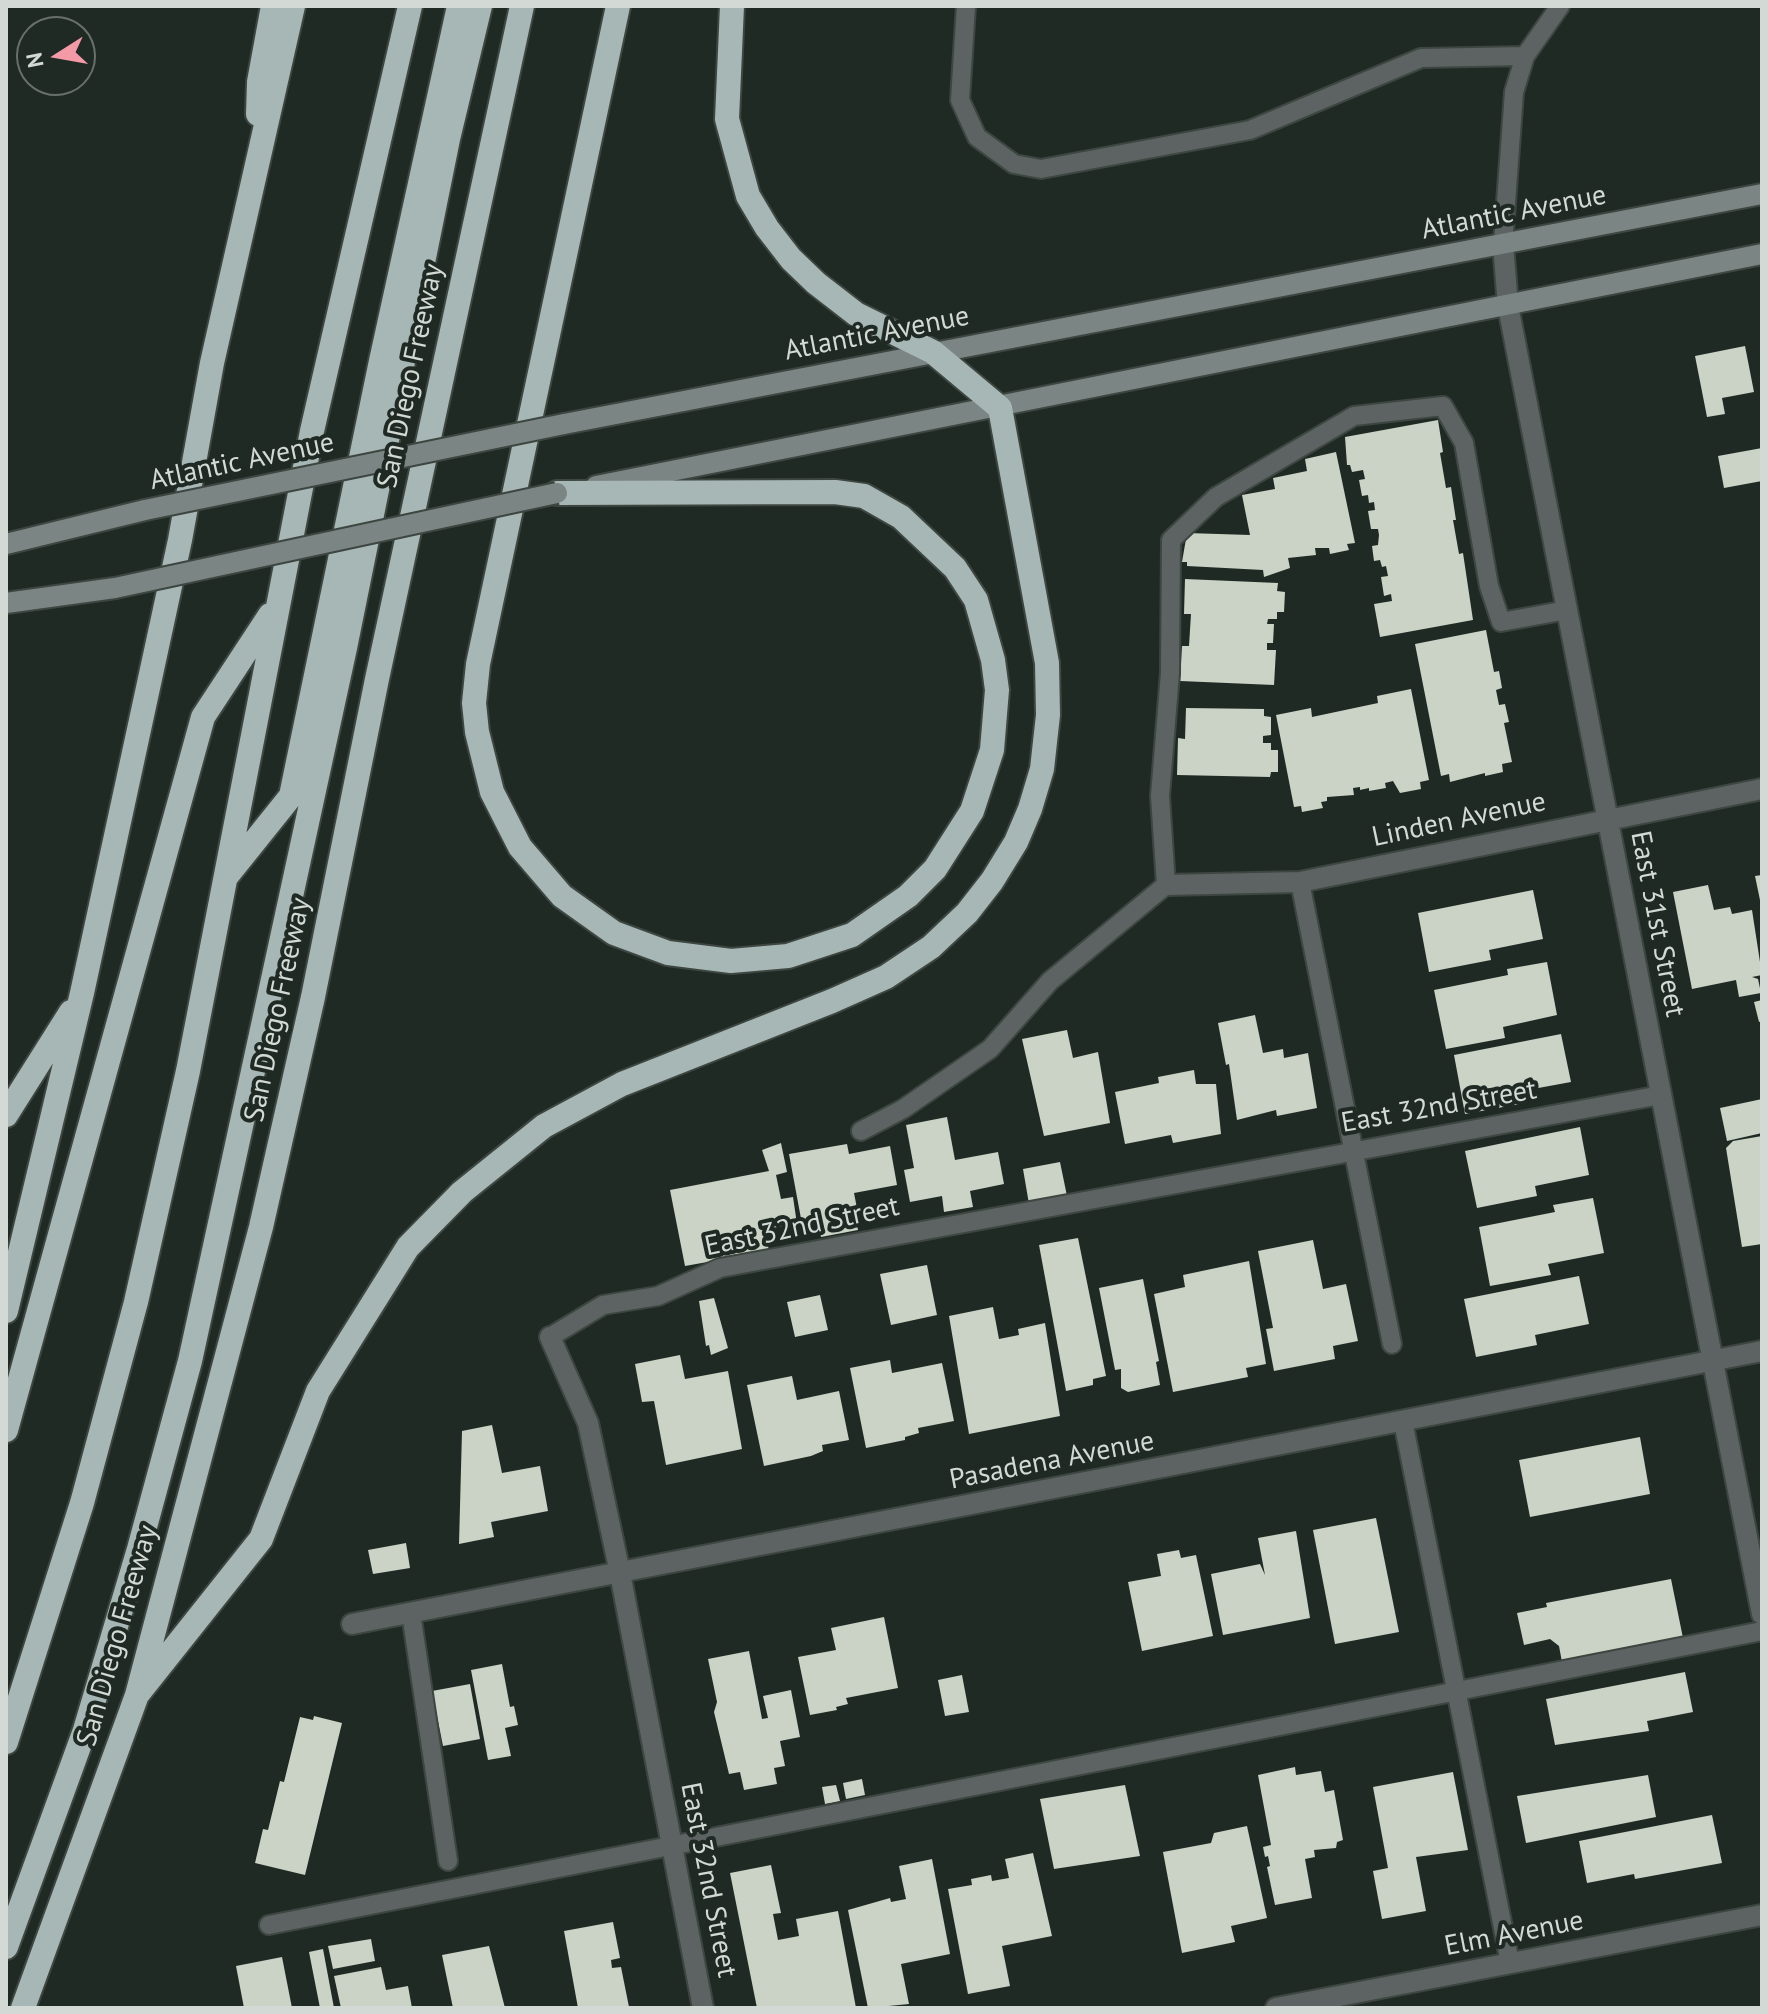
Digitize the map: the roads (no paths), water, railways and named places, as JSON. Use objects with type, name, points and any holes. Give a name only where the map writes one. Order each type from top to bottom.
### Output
[{"type":"highway","points":[[254,184],[259,82],[273,6]]},
{"type":"highway","points":[[6,1311],[82,993],[177,556],[212,363],[293,6]]},
{"type":"highway","points":[[6,1742],[82,1503],[136,1302],[188,1071],[312,431],[410,6]]},
{"type":"highway","points":[[225,879],[291,796],[381,361],[459,6]]},
{"type":"highway","points":[[6,1947],[85,1730],[139,1549],[190,1361],[342,662],[448,139],[480,6]]},
{"type":"highway","name":"San Diego Freeway","points":[[23,2008],[137,1695],[261,1227],[313,997],[377,679],[522,6]]},
{"type":"highway","points":[[557,493],[835,492],[864,496],[901,517],[955,568],[976,600],[993,660],[997,690],[992,750],[972,811],[935,869],[908,896],[852,935],[788,956],[731,961],[668,953],[614,933],[562,896],[520,847],[487,777],[474,703],[478,664],[618,6]]},
{"type":"highway","points":[[137,1695],[261,1539],[318,1391],[408,1247],[462,1192],[544,1126],[622,1084],[767,1029],[886,977],[931,947],[967,913],[992,881],[1016,842],[1030,809],[1042,769],[1048,715],[1047,663],[1000,408],[933,352],[856,314],[816,283],[791,259],[748,196],[727,119],[732,6]]},
{"type":"highway","points":[[6,1430],[203,717],[277,604]]},
{"type":"highway","points":[[6,1115],[82,993]]},
{"type":"main road","name":"Atlantic Avenue","points":[[6,544],[145,510],[564,424],[1762,194]]},
{"type":"main road","points":[[6,603],[115,588],[557,493],[1000,408],[1762,254]]},
{"type":"street","name":"East 31st Street","points":[[1503,244],[1508,306],[1762,1614]]},
{"type":"street","name":"Linden Avenue","points":[[1166,885],[1300,882],[1762,789]]},
{"type":"street","name":"East 32nd Street","points":[[550,1337],[588,1423],[620,1573],[703,2008]]},
{"type":"street","name":"Pasadena Avenue","points":[[352,1624],[1762,1351]]},
{"type":"street","name":"Elm Avenue","points":[[1276,2008],[1762,1915]]},
{"type":"lane","points":[[966,6],[960,100],[977,137],[1014,164],[1041,169],[1250,130],[1421,58],[1525,56]]},
{"type":"lane","points":[[1503,244],[1514,92],[1525,56],[1560,6]]},
{"type":"lane","points":[[861,1131],[903,1109],[990,1049],[1050,981],[1166,885],[1160,796],[1170,673],[1171,540],[1216,497],[1354,416],[1443,406],[1464,443],[1489,586],[1501,622],[1567,610]]},
{"type":"lane","points":[[1300,882],[1392,1344]]},
{"type":"lane","name":"East 32nd Street","points":[[550,1337],[603,1305],[658,1296],[720,1268],[1661,1095]]},
{"type":"lane","points":[[1403,1421],[1510,1963]]},
{"type":"lane","points":[[411,1613],[448,1861]]},
{"type":"lane","points":[[269,1925],[1762,1631]]}]
